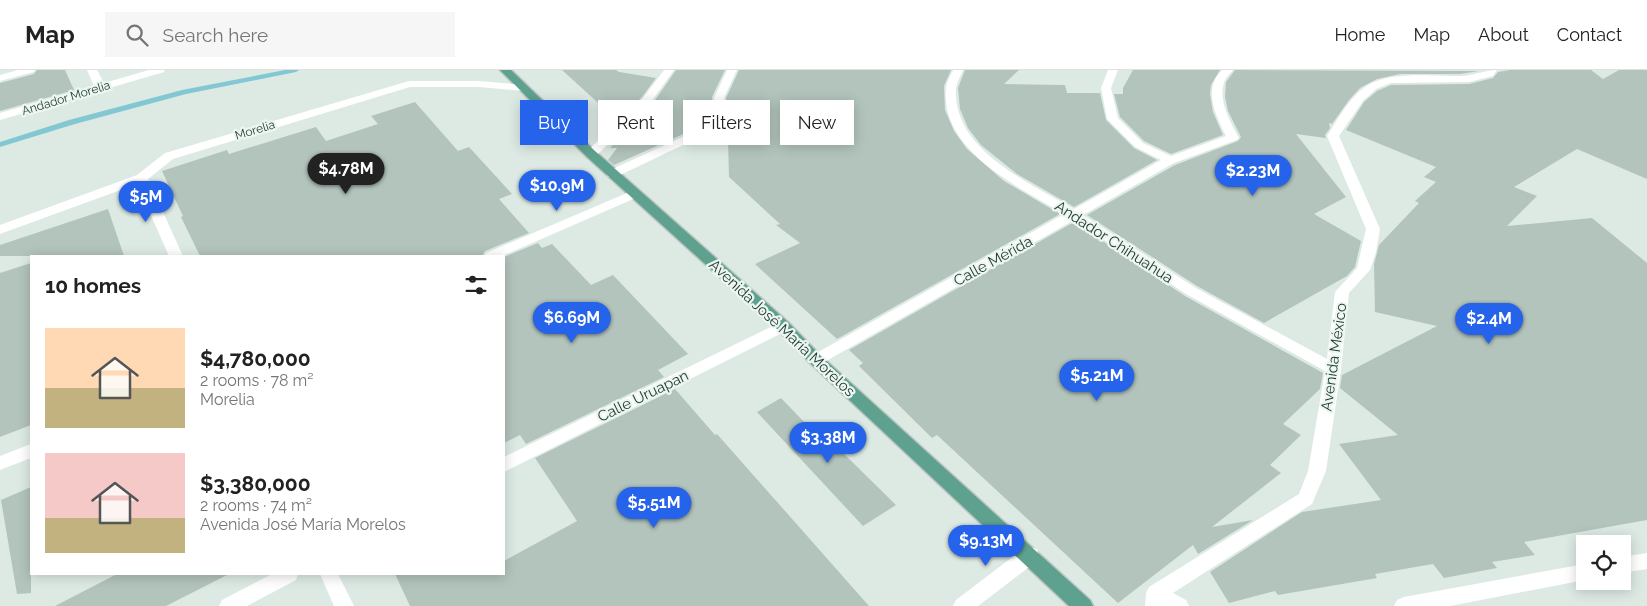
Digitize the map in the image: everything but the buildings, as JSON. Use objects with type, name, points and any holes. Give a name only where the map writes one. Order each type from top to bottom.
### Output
[{"type":"main road","name":"Avenida José María Morelos","points":[[509,74],[590,154],[782,326],[816,360],[1030,555],[1083,606]]},
{"type":"street","points":[[0,78],[30,70]]},
{"type":"street","points":[[92,70],[100,87]]},
{"type":"street","name":"Andador Morelia","points":[[0,117],[160,70]]},
{"type":"street","points":[[590,154],[647,100],[668,70]]},
{"type":"street","points":[[612,174],[704,131],[721,112],[719,98],[732,70]]},
{"type":"street","name":"Andador Chihuahua","points":[[958,70],[951,87],[953,106],[960,130],[979,152],[1000,171],[1075,215],[1191,291],[1334,369]]},
{"type":"street","points":[[1113,70],[1106,88],[1112,119],[1139,145],[1170,160]]},
{"type":"street","name":"Calle Mérida","points":[[816,360],[1170,160],[1233,138],[1221,115],[1216,91],[1221,74],[1228,70]]},
{"type":"street","name":"Avenida México","points":[[1156,599],[1306,499],[1318,470],[1334,369],[1342,292],[1363,270],[1369,252],[1373,229],[1334,136],[1344,118],[1372,86],[1389,80],[1469,79],[1489,74],[1492,70]]},
{"type":"street","name":"Morelia","points":[[0,230],[141,178],[169,156],[409,84],[479,84],[524,88]]},
{"type":"street","points":[[141,178],[176,255]]},
{"type":"street","points":[[493,255],[634,194]]},
{"type":"street","name":"Calle Uruapan","points":[[505,464],[782,326]]},
{"type":"street","points":[[0,463],[30,450]]},
{"type":"street","points":[[963,606],[1030,555]]},
{"type":"street","points":[[1631,564],[1647,561]]},
{"type":"street","points":[[1404,606],[1576,574]]},
{"type":"street","points":[[230,606],[287,575]]},
{"type":"street","points":[[329,575],[344,606]]},
{"type":"street","points":[[1156,599],[1179,606]]},
{"type":"waterway","points":[[0,145],[72,122],[185,92],[296,70]]}]
